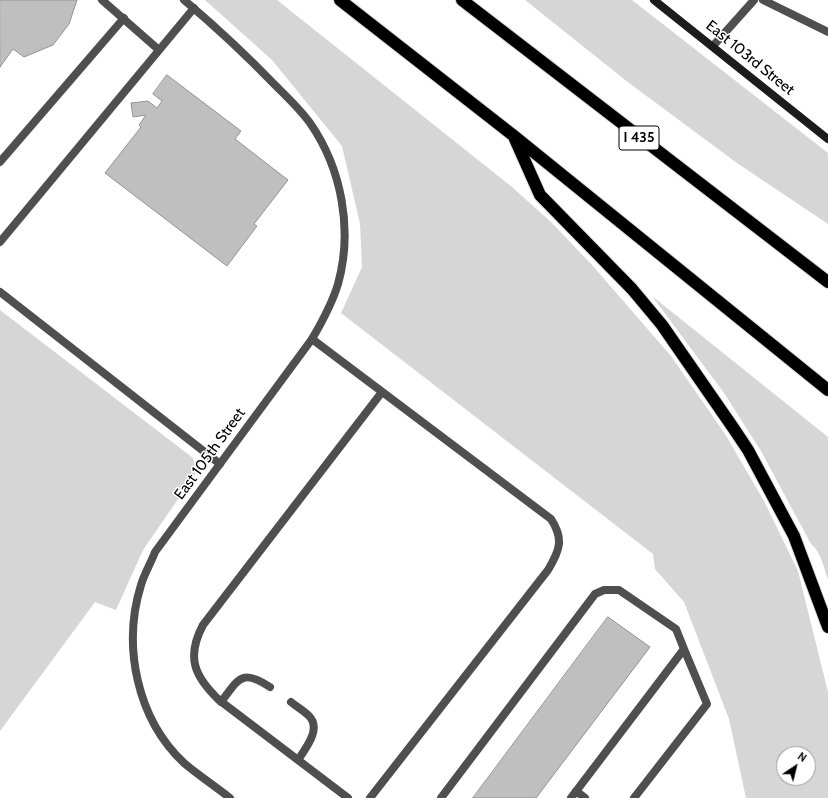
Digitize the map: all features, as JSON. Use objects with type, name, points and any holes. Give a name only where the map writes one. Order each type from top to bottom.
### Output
[{"type":"highway","points":[[340,0],[514,136],[828,390]]},
{"type":"highway","name":"I 435","points":[[462,0],[823,274],[828,282]]},
{"type":"highway","points":[[514,136],[540,195],[601,255],[662,325],[748,450],[794,536],[828,626]]},
{"type":"street","points":[[102,0],[159,50]]},
{"type":"street","name":"East 105th Street","points":[[184,0],[236,45],[310,123],[328,153],[339,185],[344,218],[344,251],[338,284],[325,316],[312,339],[155,552],[141,586],[133,623],[134,669],[144,703],[161,734],[184,762],[230,798]]},
{"type":"street","name":"East 103rd Street","points":[[654,0],[828,138]]},
{"type":"street","points":[[713,46],[754,0]]},
{"type":"street","points":[[763,0],[828,32]]},
{"type":"street","points":[[0,242],[194,8]]},
{"type":"street","points":[[0,162],[124,18]]},
{"type":"street","points":[[0,292],[220,464]]},
{"type":"street","points":[[312,339],[551,519],[558,529],[560,542],[557,556],[548,570],[370,798]]},
{"type":"street","points":[[348,798],[221,702],[205,687],[196,671],[193,653],[195,640],[203,625],[382,392]]},
{"type":"street","points":[[441,798],[595,594],[604,590],[619,590],[676,629],[707,704],[634,798]]},
{"type":"street","points":[[585,798],[573,795],[684,649]]},
{"type":"street","points":[[221,702],[238,680],[247,676],[256,678],[270,687]]},
{"type":"street","points":[[291,702],[311,718],[313,725],[311,739],[298,760]]},
{"type":"shaded area","points":[[205,0],[277,0],[512,187],[551,222],[592,265],[671,356],[725,434],[764,501],[798,571],[828,692],[828,798],[746,798],[729,719],[684,602],[655,569],[653,554],[341,313],[362,267],[360,224],[342,146],[272,60]]},
{"type":"shaded area","points":[[525,0],[632,0],[828,153],[828,224],[737,163],[629,83]]},
{"type":"shaded area","points":[[652,296],[828,437],[828,580],[820,556],[811,544],[761,451],[724,393]]},
{"type":"shaded area","points":[[0,310],[193,458],[196,473],[143,550],[116,610],[95,602],[0,731]]},
{"type":"building","points":[[0,0],[77,0],[69,24],[53,45],[24,57],[13,49],[0,67]]},
{"type":"building","points":[[167,75],[241,131],[235,139],[288,180],[254,224],[257,226],[227,266],[105,173],[141,127],[139,125],[146,115],[133,117],[131,103],[148,101],[157,108],[162,101],[153,94]]},
{"type":"building","points":[[608,617],[650,647],[536,798],[473,798]]}]
